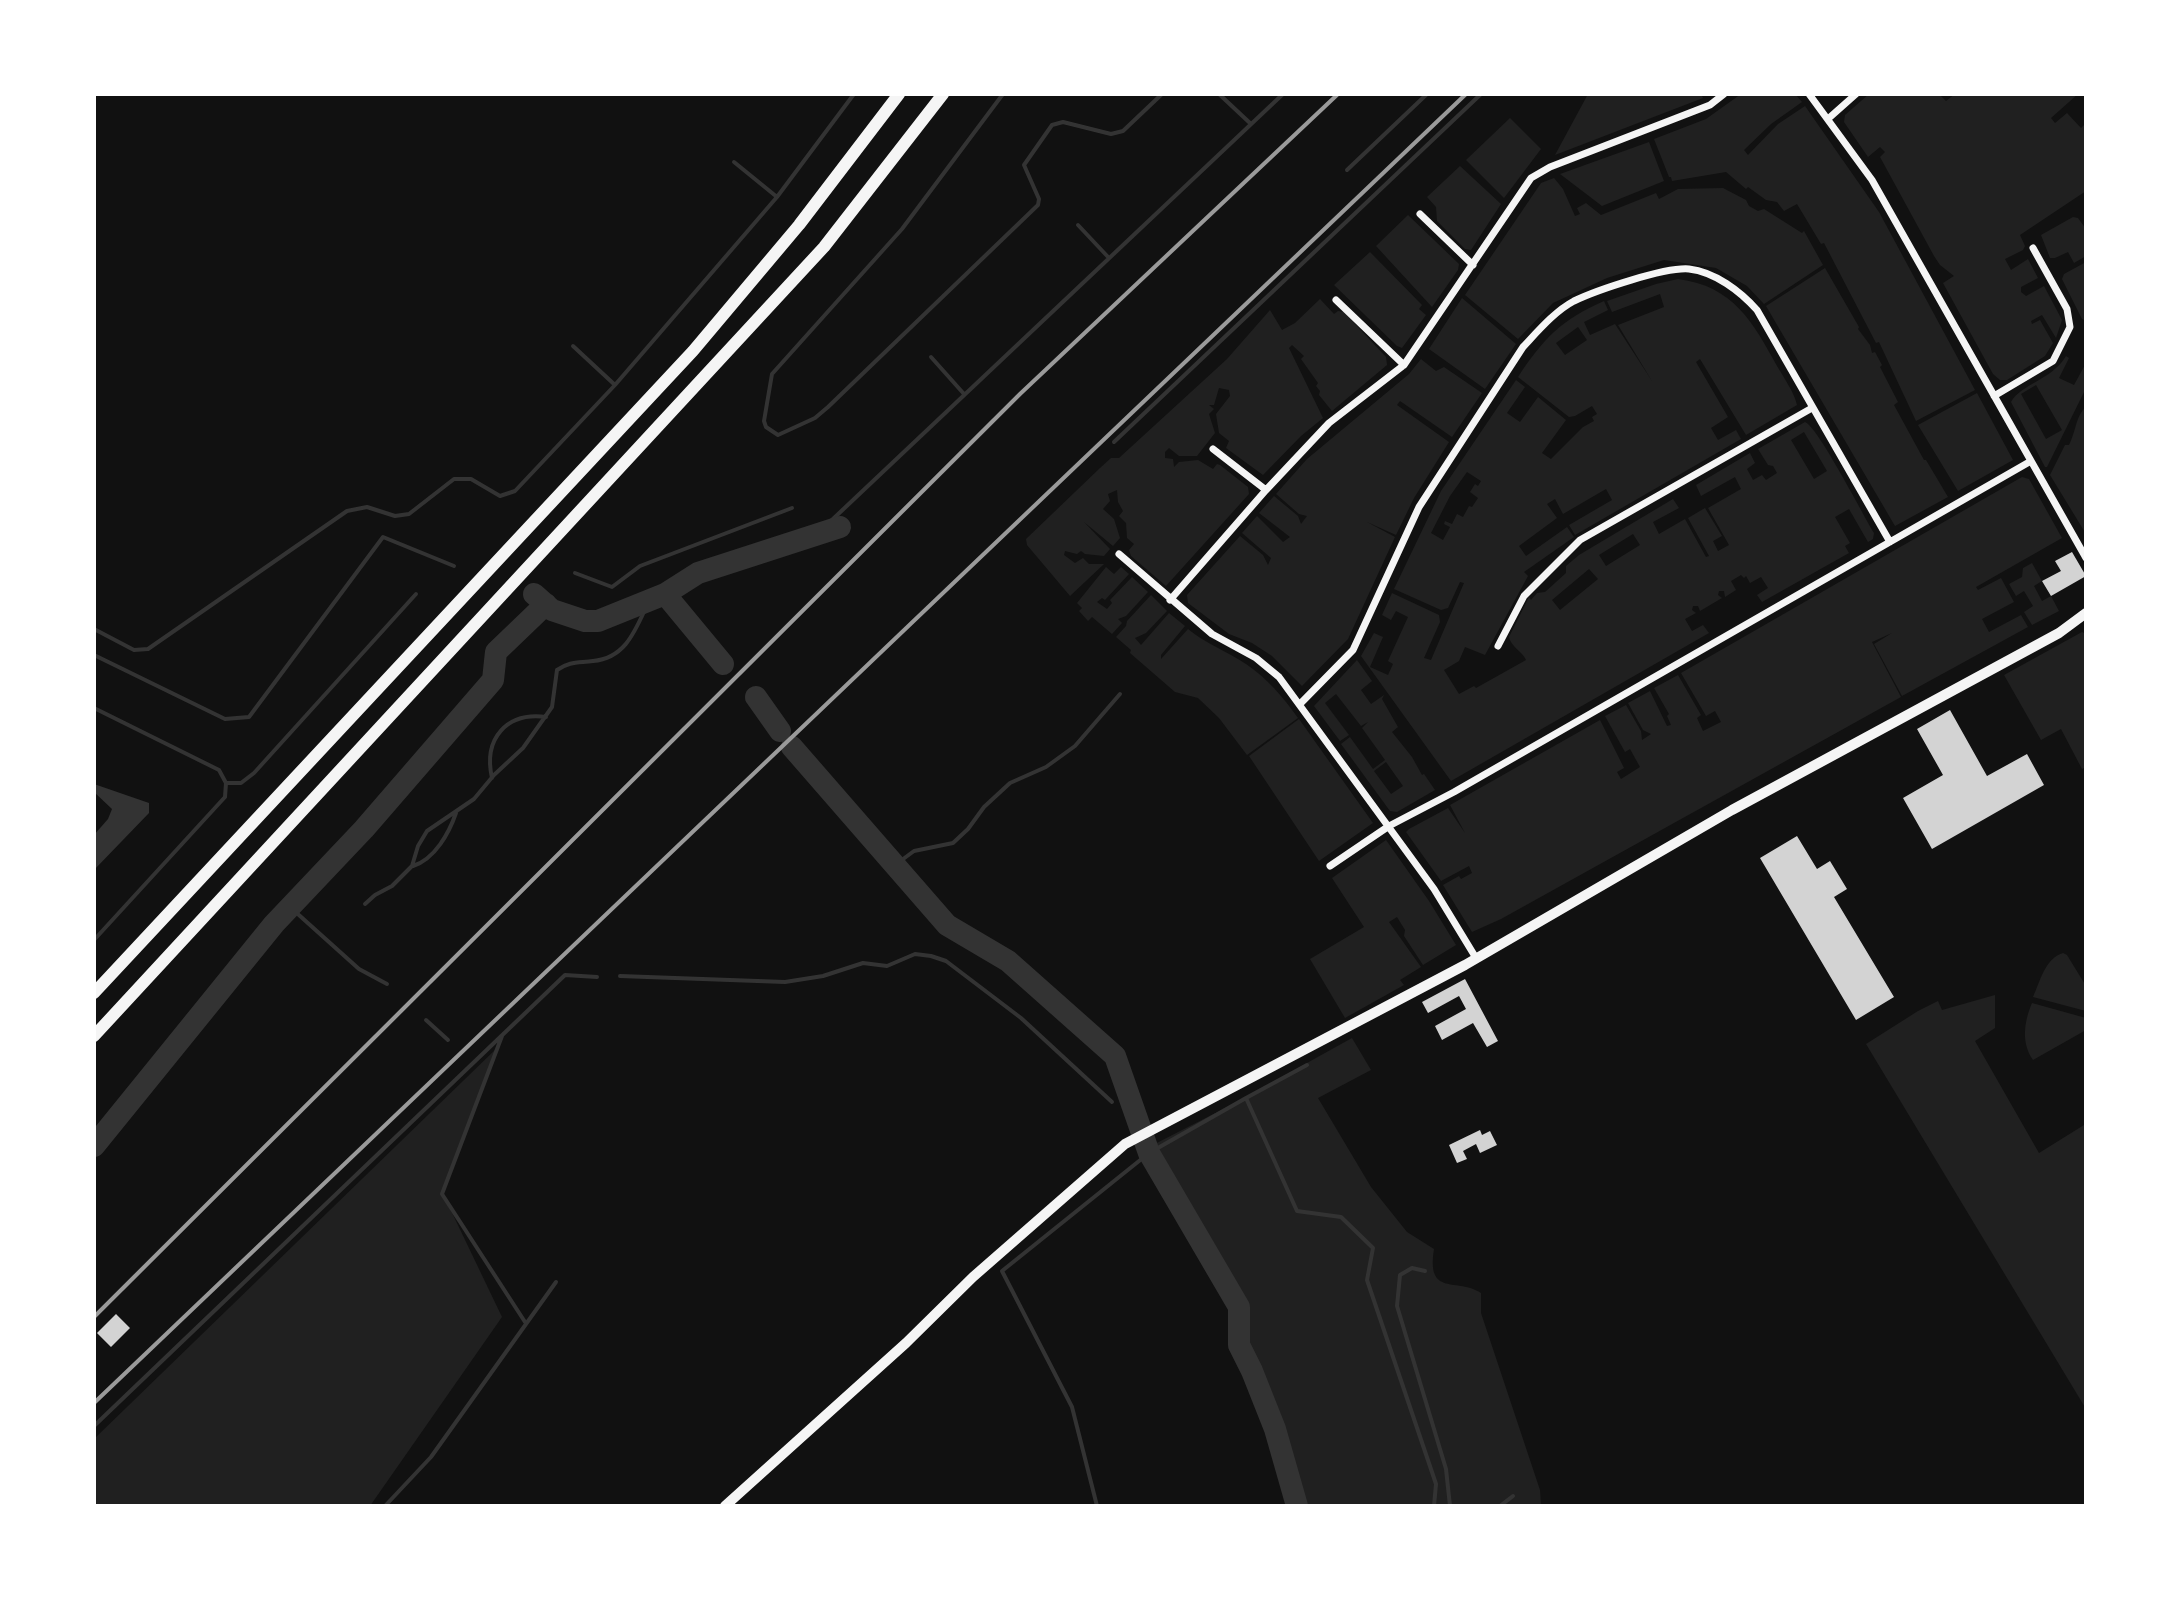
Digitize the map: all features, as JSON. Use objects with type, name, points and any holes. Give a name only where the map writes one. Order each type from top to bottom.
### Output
[{"type":"highway","points":[[94,993],[693,351],[799,225],[899,94]]},
{"type":"highway","points":[[94,1036],[824,247],[943,94]]},
{"type":"main road","points":[[725,1506],[906,1343],[973,1277],[1101,1163],[1135,1138],[1476,958],[1732,810],[2059,633],[2086,613]]},
{"type":"street","points":[[1170,600],[1329,423],[1404,365],[1531,178],[1550,167],[1710,105],[1724,94]]},
{"type":"street","points":[[1809,94],[1872,180],[2086,558]]},
{"type":"street","points":[[1829,118],[1856,94]]},
{"type":"street","points":[[1420,214],[1473,265]]},
{"type":"street","points":[[1994,396],[2053,361],[2070,327],[2067,309],[2033,248]]},
{"type":"street","points":[[1300,704],[1353,650],[1419,507],[1523,347],[1544,324],[1573,302],[1662,271],[1690,269],[1717,278],[1757,310],[1890,542]]},
{"type":"street","points":[[1336,300],[1404,365]]},
{"type":"street","points":[[1498,646],[1524,596],[1580,540],[1812,408]]},
{"type":"street","points":[[1213,449],[1266,490]]},
{"type":"street","points":[[1330,866],[1389,826],[1468,784],[2031,461]]},
{"type":"street","points":[[1119,554],[1212,634],[1256,658],[1279,677],[1434,889],[1476,958]]},
{"type":"shaded area","points":[[1588,94],[1701,94],[1703,98],[1555,155]]},
{"type":"shaded area","points":[[1741,94],[1795,94],[1802,102],[1771,124],[1744,150],[1748,155],[1778,124],[1805,106],[1879,212],[1975,390],[1916,421],[1879,342],[1876,343],[1824,243],[1821,244],[1797,204],[1784,211],[1777,202],[1766,200],[1748,187],[1746,189],[1726,172],[1672,181],[1654,139],[1706,119]]},
{"type":"shaded area","points":[[1869,94],[1939,94],[1946,101],[1955,94],[2078,94],[2051,118],[2055,123],[2067,113],[2081,128],[2086,123],[2086,191],[2020,235],[2025,246],[2023,250],[2005,259],[2011,270],[2028,259],[2038,278],[2021,287],[2021,292],[2026,296],[2044,286],[2062,320],[2056,338],[2042,315],[2031,321],[2032,324],[2040,320],[2053,343],[2045,356],[2007,380],[2000,380],[1993,374],[1943,283],[1954,276],[1934,256],[1880,157],[1885,152],[1880,147],[1868,157],[1844,122],[1845,115]]},
{"type":"shaded area","points":[[1510,118],[1541,149],[1504,198],[1466,160]]},
{"type":"shaded area","points":[[1649,142],[1664,181],[1602,206],[1560,174]]},
{"type":"shaded area","points":[[1460,166],[1501,204],[1471,250],[1465,249],[1437,221],[1436,207],[1427,197]]},
{"type":"shaded area","points":[[1554,178],[1563,189],[1575,216],[1580,214],[1577,208],[1586,203],[1601,215],[1656,193],[1659,199],[1678,189],[1723,188],[1746,200],[1758,211],[1764,209],[1802,233],[1804,231],[1823,265],[1764,304],[1747,286],[1716,268],[1664,260],[1607,278],[1553,303],[1518,339],[1465,295],[1541,183]]},
{"type":"shaded area","points":[[1408,215],[1459,264],[1432,307],[1376,246]]},
{"type":"shaded area","points":[[2073,217],[2078,218],[2086,229],[2086,256],[2074,263],[2068,252],[2050,258],[2041,235]]},
{"type":"shaded area","points":[[1370,252],[1422,305],[1419,309],[1426,315],[1402,348],[1334,285]]},
{"type":"shaded area","points":[[2086,262],[2086,321],[2082,319],[2062,279],[2064,274]]},
{"type":"shaded area","points":[[1825,268],[1872,353],[1875,352],[1882,365],[1880,367],[1898,402],[1894,405],[1948,497],[1895,526],[1766,306]]},
{"type":"shaded area","points":[[1678,279],[1713,289],[1727,298],[1750,321],[1797,405],[1746,435],[1700,359],[1696,362],[1728,417],[1711,428],[1718,440],[1736,430],[1741,439],[1575,535],[1569,525],[1612,500],[1606,489],[1563,514],[1555,499],[1547,504],[1557,518],[1519,546],[1526,556],[1567,527],[1574,537],[1524,572],[1528,576],[1485,655],[1465,647],[1459,661],[1444,670],[1459,694],[1526,660],[1509,637],[1529,597],[1531,600],[1537,593],[1545,592],[1566,573],[1566,566],[1579,555],[1673,499],[1679,508],[1653,522],[1659,534],[1685,519],[1706,557],[1709,556],[1688,518],[1705,508],[1722,536],[1713,541],[1718,551],[1729,545],[1708,508],[1741,489],[1735,477],[1701,496],[1696,485],[1750,453],[1755,463],[1747,469],[1753,480],[1762,475],[1766,480],[1777,473],[1758,449],[1805,422],[1820,439],[1840,473],[1874,533],[1873,539],[1868,542],[1849,509],[1835,517],[1850,543],[1845,546],[1849,553],[1762,602],[1757,595],[1768,588],[1761,577],[1750,583],[1746,576],[1741,575],[1731,581],[1736,590],[1725,597],[1724,591],[1719,591],[1718,595],[1722,598],[1700,611],[1698,606],[1693,606],[1692,610],[1696,613],[1685,619],[1692,631],[1703,625],[1709,633],[1451,781],[1361,656],[1374,633],[1383,637],[1370,667],[1388,675],[1393,664],[1388,661],[1408,617],[1396,611],[1391,620],[1382,615],[1392,593],[1439,615],[1440,622],[1424,658],[1431,660],[1464,583],[1460,582],[1448,608],[1441,610],[1394,589],[1441,491],[1516,380],[1525,387],[1507,413],[1520,422],[1538,397],[1566,420],[1542,453],[1551,459],[1583,427],[1594,421],[1592,417],[1597,414],[1592,406],[1569,417],[1518,377],[1555,332],[1589,308],[1604,301],[1608,310],[1584,322],[1590,335],[1615,324],[1652,381],[1618,325],[1664,307],[1660,294],[1612,312],[1607,301]],"holes":[[[1578,327],[1587,340],[1565,355],[1556,343]],[[1804,432],[1827,471],[1814,479],[1791,440]],[[1467,472],[1481,481],[1470,492],[1478,498],[1472,507],[1469,506],[1463,517],[1457,514],[1452,524],[1445,521],[1444,524],[1450,527],[1443,540],[1431,533],[1450,496]],[[1633,534],[1640,545],[1606,566],[1599,555]],[[1589,569],[1598,579],[1560,610],[1552,600]]]},
{"type":"shaded area","points":[[1462,298],[1516,344],[1485,389],[1429,349]]},
{"type":"shaded area","points":[[1320,299],[1334,314],[1344,312],[1386,357],[1387,365],[1332,411],[1319,395],[1318,383],[1301,359],[1304,356],[1292,345],[1289,348],[1323,418],[1263,475],[1226,448],[1229,441],[1219,433],[1216,414],[1230,396],[1229,390],[1219,388],[1214,405],[1209,405],[1214,409],[1209,414],[1215,433],[1197,456],[1179,456],[1169,448],[1165,458],[1173,459],[1174,467],[1179,462],[1198,460],[1213,469],[1220,465],[1248,487],[1249,494],[1166,586],[1131,556],[1129,550],[1134,544],[1127,538],[1126,523],[1119,516],[1123,511],[1117,490],[1108,494],[1110,501],[1103,509],[1114,519],[1120,538],[1113,546],[1084,522],[1110,549],[1104,556],[1065,551],[1064,555],[1075,563],[1083,558],[1089,564],[1104,564],[1070,596],[1027,545],[1026,539],[1111,458],[1119,458],[1227,359],[1270,310],[1282,330],[1295,323]]},
{"type":"shaded area","points":[[2066,356],[2069,358],[2059,378],[2074,385],[2086,363],[2086,388],[2045,467],[2011,402],[2022,391],[2060,364]],"holes":[[[2036,385],[2062,430],[2046,439],[2021,394]]]},
{"type":"shaded area","points":[[1421,359],[1436,371],[1444,367],[1482,393],[1452,437],[1400,401],[1397,405],[1449,442],[1414,498],[1396,535],[1367,522],[1395,537],[1348,639],[1302,686],[1272,656],[1252,643],[1229,634],[1188,603],[1187,595],[1240,536],[1263,555],[1268,565],[1271,558],[1242,533],[1257,516],[1283,542],[1290,537],[1259,513],[1274,496],[1298,516],[1301,524],[1307,516],[1299,514],[1276,494],[1307,459],[1409,374]]},
{"type":"shaded area","points":[[1977,393],[2013,460],[1958,491],[1918,425]]},
{"type":"shaded area","points":[[2086,407],[2086,534],[2050,475],[2065,445],[2069,445],[2078,419]]},
{"type":"shaded area","points":[[2022,477],[2029,479],[2062,538],[1976,587],[1978,590],[2001,578],[2014,602],[1982,619],[1989,632],[2021,615],[2028,627],[1902,696],[1874,644],[1892,633],[1872,642],[1901,697],[1501,919],[1472,932],[1443,885],[1472,873],[1469,866],[1441,881],[1406,832],[1409,829],[1448,808],[1465,833],[1450,805],[1600,720],[1624,768],[1617,772],[1621,779],[1640,767],[1630,749],[1625,752],[1605,716],[1626,705],[1641,731],[1642,740],[1651,734],[1643,730],[1628,703],[1650,691],[1667,726],[1671,725],[1669,714],[1654,688],[1678,675],[1701,715],[1697,718],[1703,731],[1721,722],[1715,711],[1706,716],[1681,673]]},
{"type":"shaded area","points":[[2032,563],[2042,581],[2034,586],[2042,601],[2051,596],[2059,611],[2032,625],[2024,612],[2033,606],[2024,591],[2016,596],[2009,584],[2022,577],[2023,568]]},
{"type":"shaded area","points":[[1106,567],[1114,574],[1121,567],[1129,574],[1105,600],[1102,598],[1097,602],[1107,609],[1112,603],[1110,600],[1132,577],[1148,592],[1126,616],[1118,619],[1122,623],[1112,634],[1092,617],[1088,621],[1079,611],[1082,608],[1077,603]]},
{"type":"shaded area","points":[[1151,595],[1167,611],[1146,633],[1135,638],[1141,645],[1169,613],[1185,626],[1161,659],[1188,629],[1254,670],[1275,689],[1298,718],[1247,755],[1219,718],[1198,698],[1175,692],[1116,637]]},
{"type":"shaded area","points":[[2082,632],[2086,634],[2086,767],[2082,769],[2061,729],[2041,740],[2004,675]]},
{"type":"shaded area","points":[[1357,660],[1372,681],[1361,690],[1371,704],[1384,695],[1382,699],[1398,727],[1392,732],[1435,790],[1397,812],[1390,811],[1341,744],[1350,737],[1373,769],[1385,760],[1362,728],[1368,722],[1361,726],[1336,694],[1325,703],[1349,735],[1340,741],[1314,706]],"holes":[[[1386,762],[1403,786],[1391,794],[1374,771]]]},
{"type":"shaded area","points":[[1299,719],[1373,823],[1319,861],[1249,756]]},
{"type":"shaded area","points":[[94,784],[149,803],[149,813],[94,870],[94,835],[108,819],[112,809],[94,792]]},
{"type":"shaded area","points":[[1386,840],[1456,945],[1423,965],[1404,936],[1405,930],[1397,917],[1389,922],[1421,967],[1400,980],[1404,985],[1345,1018],[1310,959],[1364,927],[1332,878]]},
{"type":"shaded area","points":[[2063,953],[2086,986],[2086,1011],[2033,997],[2047,965]]},
{"type":"shaded area","points":[[1995,995],[1995,1028],[1975,1041],[2039,1153],[2084,1125],[2086,1128],[2086,1409],[1866,1044],[1938,1001],[1942,1010]]},
{"type":"shaded area","points":[[2032,1003],[2086,1018],[2086,1030],[2033,1060],[2025,1032]]},
{"type":"shaded area","points":[[1352,1038],[1371,1070],[1318,1098],[1371,1187],[1407,1232],[1434,1249],[1433,1264],[1439,1280],[1481,1293],[1481,1313],[1540,1490],[1541,1506],[1297,1506],[1259,1390],[1239,1345],[1239,1307],[1143,1150]]},
{"type":"shaded area","points":[[498,1047],[443,1194],[502,1317],[370,1506],[94,1506],[94,1439]]},
{"type":"building","points":[[2072,552],[2086,576],[2051,596],[2042,581],[2061,571],[2055,561]]},
{"type":"building","points":[[1950,710],[1987,776],[2027,754],[2044,785],[1932,849],[1903,798],[1943,775],[1917,729]]},
{"type":"building","points":[[1797,836],[1817,869],[1830,861],[1847,889],[1834,897],[1894,997],[1856,1020],[1760,858]]},
{"type":"building","points":[[1465,979],[1498,1041],[1487,1047],[1473,1023],[1442,1040],[1435,1026],[1466,1009],[1459,996],[1428,1013],[1422,1002]]},
{"type":"building","points":[[1480,1130],[1482,1135],[1490,1131],[1497,1145],[1480,1153],[1476,1144],[1463,1151],[1467,1159],[1457,1163],[1449,1145]]},
{"type":"building","points":[[116,1314],[130,1328],[111,1347],[97,1333]]},
{"type":"waterway","points":[[94,629],[134,650],[148,649],[347,511],[367,507],[395,516],[409,514],[454,479],[471,479],[500,496],[515,491],[615,385],[777,197],[854,94]]},
{"type":"waterway","points":[[1003,94],[902,229],[772,374],[764,421],[766,427],[778,435],[815,418],[1038,205],[1039,199],[1024,165],[1052,125],[1063,122],[1111,134],[1123,131],[1162,94]]},
{"type":"waterway","points":[[1219,94],[1251,124]]},
{"type":"waterway","points":[[816,535],[1283,94]]},
{"type":"waterway","points":[[1347,170],[1427,94]]},
{"type":"waterway","points":[[1114,442],[1481,94]]},
{"type":"waterway","points":[[734,162],[777,197]]},
{"type":"waterway","points":[[1078,225],[1109,258]]},
{"type":"waterway","points":[[573,346],[615,385]]},
{"type":"waterway","points":[[931,357],[964,394]]},
{"type":"waterway","points":[[575,573],[612,587],[640,566],[792,508]]},
{"type":"waterway","points":[[534,594],[552,610],[585,621],[598,621],[665,594],[698,573],[840,527]]},
{"type":"waterway","points":[[94,655],[225,719],[249,717],[383,537],[454,566]]},
{"type":"waterway","points":[[94,708],[219,770],[226,783],[241,783],[254,773],[416,594]]},
{"type":"waterway","points":[[665,594],[723,664]]},
{"type":"waterway","points":[[365,904],[392,886],[412,866],[427,831],[474,799],[523,748],[552,707],[557,670],[614,654],[629,640],[649,601]]},
{"type":"waterway","points":[[94,1146],[274,924],[364,829],[493,680],[496,652],[546,604]]},
{"type":"waterway","points":[[895,865],[914,851],[953,843],[1010,783],[1046,767],[1075,746],[1120,694]]},
{"type":"waterway","points":[[756,697],[780,731]]},
{"type":"waterway","points":[[492,778],[491,751],[501,731],[520,719],[546,717]]},
{"type":"waterway","points":[[792,747],[947,925],[1008,961],[1115,1056],[1149,1153],[1239,1307],[1239,1345],[1275,1429],[1297,1506]]},
{"type":"waterway","points":[[94,940],[225,797],[226,783]]},
{"type":"waterway","points":[[413,866],[434,851],[445,837],[456,813]]},
{"type":"waterway","points":[[290,907],[359,969],[387,984]]},
{"type":"waterway","points":[[620,976],[785,982],[823,976],[863,963],[887,966],[915,954],[931,956],[946,961],[1021,1018],[1112,1102]]},
{"type":"waterway","points":[[94,1426],[565,975],[597,977]]},
{"type":"waterway","points":[[426,1020],[448,1040]]},
{"type":"waterway","points":[[502,1036],[442,1194],[525,1322]]},
{"type":"waterway","points":[[1246,1098],[1307,1065]]},
{"type":"waterway","points":[[1097,1506],[1072,1407],[1002,1271],[1149,1153],[1246,1098],[1297,1211],[1341,1217],[1373,1248],[1367,1280],[1436,1484],[1434,1506]]},
{"type":"waterway","points":[[1425,1271],[1412,1268],[1400,1275],[1397,1306],[1446,1469],[1450,1506]]},
{"type":"waterway","points":[[385,1506],[431,1457],[556,1282]]},
{"type":"waterway","points":[[1500,1506],[1513,1496]]},
{"type":"railway","points":[[94,1317],[1020,394],[1338,94]]},
{"type":"railway","points":[[94,1403],[1466,94]]}]
